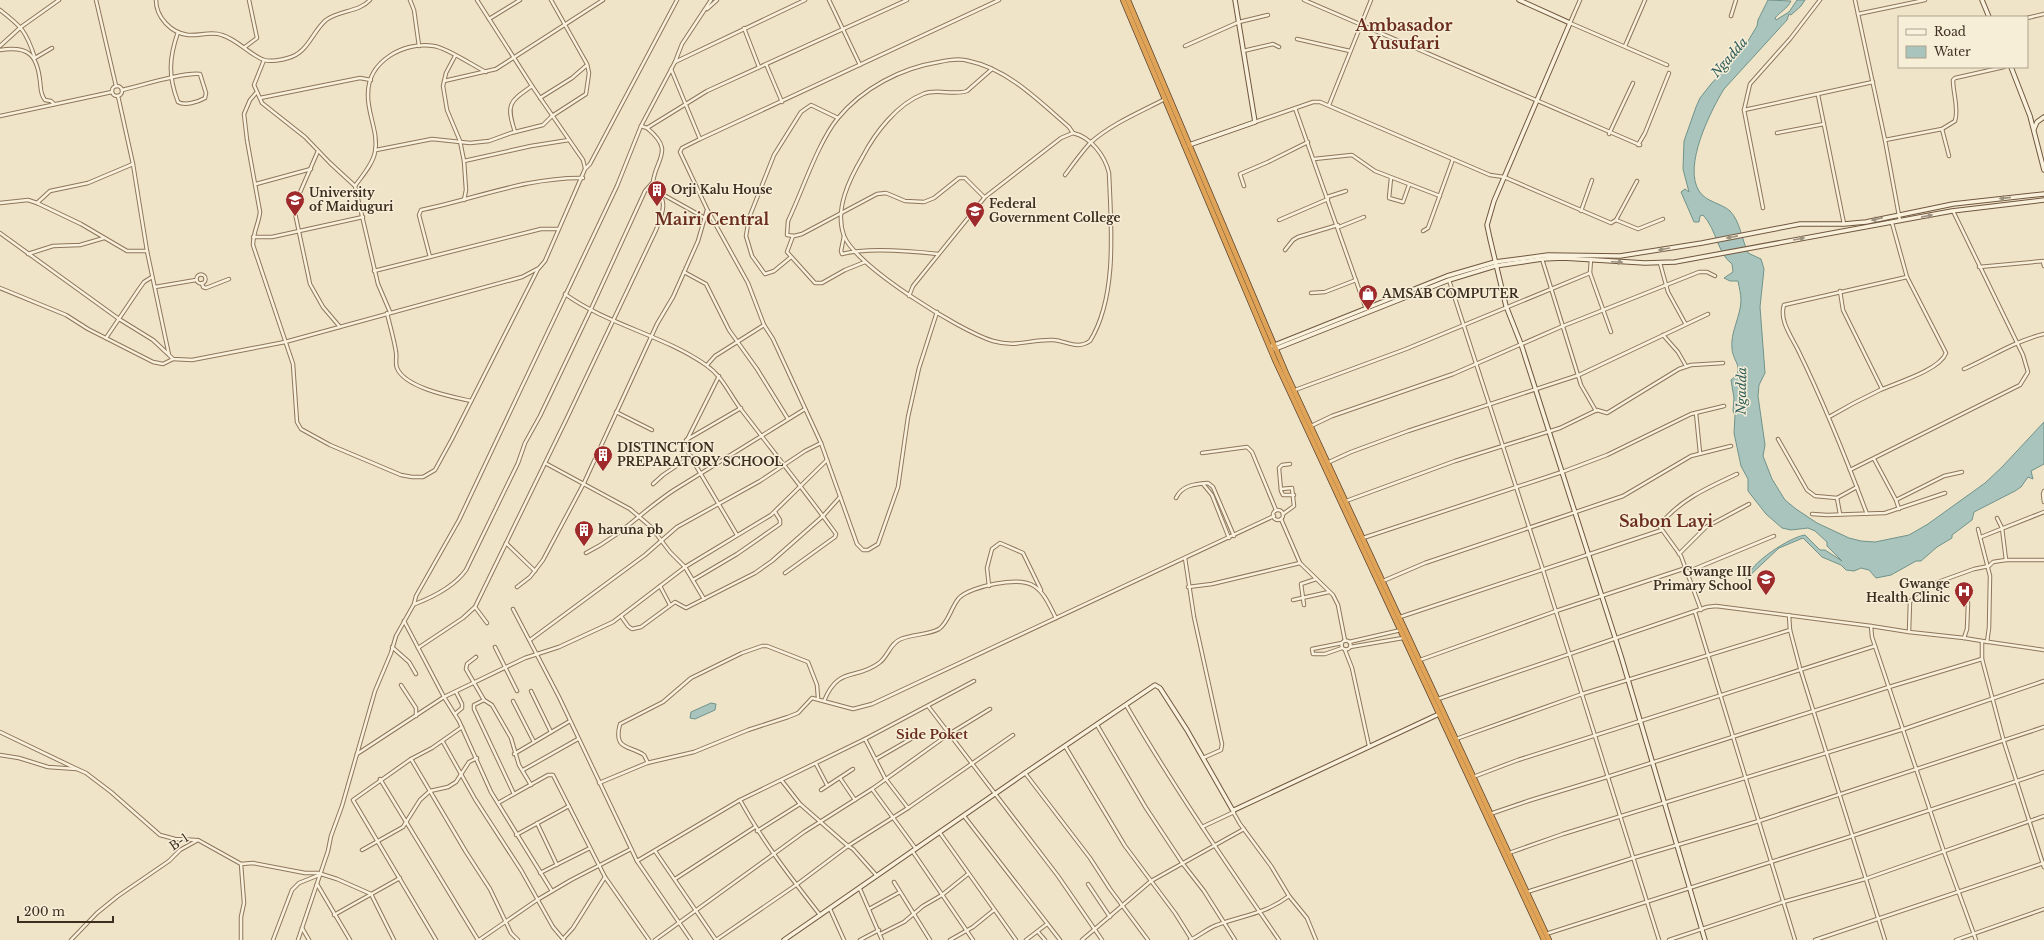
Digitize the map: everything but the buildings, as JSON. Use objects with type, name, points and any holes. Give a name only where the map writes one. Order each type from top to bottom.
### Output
[{"type":"highway","points":[[1123,0],[1189,144],[1272,348],[1311,426],[1383,581],[1399,617],[1402,630]]},
{"type":"highway","points":[[1128,0],[1167,98],[1272,348],[1402,630],[1420,660],[1509,853],[1544,936]]},
{"type":"highway","points":[[1406,637],[1439,714],[1544,936],[1549,940]]},
{"type":"main road","points":[[1189,144],[1255,122],[1235,0]]},
{"type":"main road","points":[[1519,0],[1570,23],[1494,201],[1487,225],[1506,306],[1521,344],[1628,679],[1639,721],[1653,763],[1705,940]]},
{"type":"main road","points":[[1982,0],[1989,16]]},
{"type":"main road","points":[[2011,68],[2034,130],[2044,170]]},
{"type":"main road","points":[[2034,130],[2037,122],[2044,117]]},
{"type":"main road","points":[[1272,348],[1447,276],[1495,264],[1548,255],[1620,256],[1702,243],[1800,224],[1844,224],[1866,222],[1983,200],[2044,194]]},
{"type":"main road","points":[[1367,310],[1495,264],[1542,259],[1591,258],[1613,262],[1660,263],[1708,257],[1952,211],[2044,200]]},
{"type":"main road","points":[[784,940],[878,877],[1125,704],[1155,685],[1158,686],[1203,758],[1233,811],[1439,714]]},
{"type":"street","points":[[0,46],[21,27],[59,0]]},
{"type":"street","points":[[96,0],[116,86]]},
{"type":"street","points":[[156,0],[156,6],[160,17],[178,32],[187,35],[214,33],[222,35],[245,47],[264,60],[291,58],[301,52],[325,21],[334,15],[360,7],[370,0]]},
{"type":"street","points":[[245,47],[257,38],[249,0]]},
{"type":"street","points":[[410,0],[414,10],[419,46]]},
{"type":"street","points":[[477,0],[532,86],[583,160],[586,169]]},
{"type":"street","points":[[489,19],[520,0]]},
{"type":"street","points":[[376,150],[432,139],[470,143],[489,141],[515,132],[543,125],[552,116],[586,94],[589,79],[587,64],[551,0]]},
{"type":"street","points":[[444,80],[486,72],[514,58],[603,0]]},
{"type":"street","points":[[256,93],[250,100],[244,114],[247,140],[260,212],[253,237],[258,262],[295,372],[294,400],[297,425],[301,429],[330,445],[401,475],[423,477],[435,470],[539,268],[545,261],[586,169],[592,161],[677,0]]},
{"type":"street","points":[[298,940],[342,806],[375,691],[391,653],[392,647],[414,604],[416,596],[462,514],[565,294],[618,186],[641,126],[675,62],[682,44],[711,0]]},
{"type":"street","points":[[705,11],[717,0]]},
{"type":"street","points":[[675,62],[744,28],[806,0]]},
{"type":"street","points":[[829,0],[860,66]]},
{"type":"street","points":[[647,128],[707,91],[907,0]]},
{"type":"street","points":[[937,312],[919,368],[908,417],[901,478],[878,544],[874,547],[863,550],[857,544],[821,443],[773,339],[764,325],[748,283],[707,209],[680,152],[682,148],[700,139],[860,66],[999,0]]},
{"type":"street","points":[[1304,0],[1538,101],[1609,134],[1639,145],[1669,73]]},
{"type":"street","points":[[1329,105],[1360,24],[1371,0]]},
{"type":"street","points":[[1580,0],[1570,23],[1668,65]]},
{"type":"street","points":[[1625,46],[1644,0]]},
{"type":"street","points":[[1731,16],[1736,0]]},
{"type":"street","points":[[1763,208],[1744,110],[1750,84],[1790,39],[1820,0]]},
{"type":"street","points":[[1855,0],[1885,140],[1900,221]]},
{"type":"street","points":[[1858,14],[1925,0]]},
{"type":"street","points":[[0,10],[21,27],[26,34],[35,58],[42,95],[45,100],[51,101],[54,104]]},
{"type":"street","points":[[2028,18],[2044,14]]},
{"type":"street","points":[[1185,46],[1239,22],[1268,15]]},
{"type":"street","points":[[744,28],[759,67]]},
{"type":"street","points":[[169,355],[154,288],[133,164],[118,96],[122,90],[172,79],[194,74],[200,74],[206,93],[205,98],[200,101],[180,104],[175,96],[172,79],[170,63],[171,50],[178,32]]},
{"type":"street","points":[[1297,39],[1350,51]]},
{"type":"street","points":[[1243,52],[1273,44],[1279,46]]},
{"type":"street","points":[[355,186],[368,167],[376,150],[368,107],[368,94],[371,80],[384,59],[405,48],[433,45],[486,72]]},
{"type":"street","points":[[35,58],[52,48]]},
{"type":"street","points":[[0,50],[18,50],[30,54],[35,58]]},
{"type":"street","points":[[454,56],[444,80],[447,110],[460,141],[464,161],[466,190],[464,200]]},
{"type":"street","points":[[264,60],[254,85],[256,93],[262,103],[306,137],[318,151],[355,186],[374,271],[388,313],[396,353],[397,369],[412,381],[438,393],[471,401]]},
{"type":"street","points":[[844,235],[854,251],[865,262],[909,296],[992,340],[1011,344],[1051,340],[1080,346],[1090,341],[1102,317],[1108,288],[1110,225],[1109,172],[1107,164],[1100,152],[1084,138],[1073,133],[1069,127],[1020,86],[992,69],[968,60],[948,60],[921,65],[896,74],[882,82],[858,100],[838,118],[821,147],[788,221],[787,235],[793,236],[822,224],[842,211],[877,194],[891,194],[905,201],[915,202],[929,200],[959,178],[965,178],[985,197]]},
{"type":"street","points":[[540,98],[572,78],[587,64]]},
{"type":"street","points":[[766,64],[782,102]]},
{"type":"street","points":[[1885,140],[1942,129],[1955,121],[1957,113],[1953,80],[1955,78],[2000,68]]},
{"type":"street","points":[[671,69],[684,104],[700,139]]},
{"type":"street","points":[[938,254],[910,251],[854,251],[841,253],[844,235],[842,211],[848,182],[877,132],[884,123],[923,94],[941,91],[962,93],[967,91],[992,69]]},
{"type":"street","points":[[259,98],[360,78],[371,80]]},
{"type":"street","points":[[1744,110],[1873,82]]},
{"type":"street","points":[[1609,134],[1633,83]]},
{"type":"street","points":[[116,86],[119,86],[122,90]]},
{"type":"street","points":[[112,92],[112,88],[116,86]]},
{"type":"street","points":[[515,132],[509,108],[511,102],[532,86]]},
{"type":"street","points":[[0,116],[112,92]]},
{"type":"street","points":[[112,92],[114,95],[118,96]]},
{"type":"street","points":[[1818,94],[1844,224]]},
{"type":"street","points":[[1065,175],[1090,144],[1117,125],[1167,98]]},
{"type":"street","points":[[1255,122],[1314,102],[1329,105],[1490,175],[1504,177],[1611,224],[1616,220],[1638,182]]},
{"type":"street","points":[[791,258],[774,271],[765,274],[752,256],[746,236],[750,218],[774,155],[801,112],[812,105],[838,118]]},
{"type":"street","points":[[1295,108],[1367,310]]},
{"type":"street","points":[[1777,133],[1824,124]]},
{"type":"street","points":[[418,648],[463,618],[475,607],[546,463],[663,213],[665,203],[654,182],[654,176],[663,157],[662,148],[653,133],[647,128],[641,126]]},
{"type":"street","points":[[1942,129],[1949,156]]},
{"type":"street","points":[[909,296],[913,286],[985,197],[1061,138],[1073,133]]},
{"type":"street","points":[[464,161],[531,146],[569,140]]},
{"type":"street","points":[[1244,186],[1240,174],[1308,142]]},
{"type":"street","points":[[318,151],[296,204],[295,213],[309,279],[315,296],[340,327]]},
{"type":"street","points":[[1314,159],[1352,155],[1375,171],[1440,196]]},
{"type":"street","points":[[1423,231],[1428,228],[1453,159]]},
{"type":"street","points":[[37,203],[50,191],[88,183],[133,164]]},
{"type":"street","points":[[256,184],[311,169]]},
{"type":"street","points":[[430,256],[419,212],[517,186],[554,179],[583,178]]},
{"type":"street","points":[[1391,178],[1389,198],[1403,202],[1409,184]]},
{"type":"street","points":[[1581,211],[1592,180]]},
{"type":"street","points":[[414,604],[445,589],[460,579],[466,570],[518,463],[525,443],[540,416],[591,309],[645,190],[654,182]]},
{"type":"street","points":[[1279,220],[1346,191]]},
{"type":"street","points":[[661,193],[706,218]]},
{"type":"street","points":[[0,203],[28,200],[37,203],[81,224],[127,251],[147,252]]},
{"type":"street","points":[[517,587],[535,571],[543,560],[584,483],[616,412],[653,336],[657,324],[673,297],[698,241],[706,218],[707,209]]},
{"type":"street","points":[[1850,470],[2022,383],[2028,372],[2017,343],[1952,211]]},
{"type":"street","points":[[253,237],[272,237],[363,217]]},
{"type":"street","points":[[1284,250],[1292,240],[1298,237],[1364,217]]},
{"type":"street","points":[[1616,220],[1638,229],[1663,219]]},
{"type":"street","points":[[1828,416],[1882,389],[1928,369],[1944,357],[1946,353],[1907,277],[1892,223]]},
{"type":"street","points":[[374,271],[541,229],[558,229]]},
{"type":"street","points":[[0,233],[120,319],[153,340],[173,359]]},
{"type":"street","points":[[793,236],[787,252],[815,283],[822,283],[845,270],[865,262]]},
{"type":"street","points":[[28,254],[53,246],[80,245],[104,238]]},
{"type":"street","points":[[1591,258],[1590,273],[1611,332]]},
{"type":"street","points":[[1542,259],[1581,385],[1596,411]]},
{"type":"street","points":[[1979,267],[2044,262],[2044,266]]},
{"type":"street","points":[[1660,263],[1666,286],[1685,324]]},
{"type":"street","points":[[0,288],[66,315],[88,329],[153,362],[163,364],[173,359],[192,360],[285,342],[529,275],[539,268]]},
{"type":"street","points":[[684,272],[706,284],[737,343],[757,369],[788,419]]},
{"type":"street","points":[[1311,426],[1332,416],[1427,384],[1477,364],[1563,326],[1699,272],[1706,272],[1715,276]]},
{"type":"street","points":[[1294,391],[1463,326],[1506,306],[1551,290],[1590,273]]},
{"type":"street","points":[[196,280],[197,276],[203,275],[205,278],[202,283]]},
{"type":"street","points":[[106,338],[144,282],[152,277]]},
{"type":"street","points":[[1867,514],[1828,416],[1784,320],[1782,311],[1784,305],[1840,291],[1907,277]]},
{"type":"street","points":[[154,288],[196,280],[199,283],[202,283],[203,287],[206,288],[229,279]]},
{"type":"street","points":[[1311,293],[1325,292],[1356,280]]},
{"type":"street","points":[[1449,280],[1530,528],[1659,940]]},
{"type":"street","points":[[1840,291],[1843,310],[1882,389]]},
{"type":"street","points":[[565,294],[614,320],[653,336],[706,365],[719,376],[782,465],[836,536],[785,573]]},
{"type":"street","points":[[1327,463],[1351,452],[1490,403],[1579,375],[1708,314]]},
{"type":"street","points":[[706,365],[715,356],[764,325]]},
{"type":"street","points":[[1964,369],[2017,343],[2044,334]]},
{"type":"street","points":[[1663,335],[1678,352],[1686,366]]},
{"type":"street","points":[[1345,501],[1503,445],[1568,424],[1596,411],[1607,413],[1669,374],[1686,366],[1704,363],[1723,363]]},
{"type":"street","points":[[719,376],[686,440],[686,449],[737,535]]},
{"type":"street","points":[[1362,538],[1562,472],[1607,455],[1681,418],[1724,406]]},
{"type":"street","points":[[686,440],[741,408]]},
{"type":"street","points":[[586,553],[618,534],[640,517],[654,503],[701,472],[805,409]]},
{"type":"street","points":[[616,412],[652,430]]},
{"type":"street","points":[[1696,413],[1700,453]]},
{"type":"street","points":[[1778,439],[1809,493],[1823,497],[1837,498],[1857,487]]},
{"type":"street","points":[[530,640],[677,527],[760,481],[782,465],[821,443]]},
{"type":"street","points":[[1383,581],[1425,563],[1623,496],[1690,456],[1731,446]]},
{"type":"street","points":[[599,783],[648,763],[679,757],[798,712],[812,698],[818,698],[824,701],[857,709],[1229,539],[1274,516],[1276,510],[1252,452],[1247,447],[1202,453]]},
{"type":"street","points":[[653,484],[662,475],[691,456]]},
{"type":"street","points":[[1874,459],[1896,500],[1899,509]]},
{"type":"street","points":[[356,754],[444,697],[537,653],[559,647],[613,622],[684,567],[775,512],[801,488],[827,460]]},
{"type":"street","points":[[546,463],[584,483],[598,493],[630,509],[652,527],[670,552],[684,567],[704,599]]},
{"type":"street","points":[[1290,464],[1282,465],[1279,468],[1281,494],[1294,495]]},
{"type":"street","points":[[1896,500],[1944,476],[1962,472]]},
{"type":"street","points":[[1701,610],[1686,568],[1679,554],[1660,525],[1674,510],[1714,484],[1737,474]]},
{"type":"street","points":[[1203,483],[1212,495],[1229,539]]},
{"type":"street","points":[[1176,498],[1179,492],[1192,484],[1208,483],[1213,487],[1234,536]]},
{"type":"street","points":[[1281,489],[1292,488],[1294,495],[1294,506],[1284,514],[1281,519],[1287,537],[1300,563],[1329,592],[1338,605],[1345,641]]},
{"type":"street","points":[[2044,491],[2044,502]]},
{"type":"street","points":[[1812,514],[1885,513],[1945,493]]},
{"type":"street","points":[[621,616],[632,629],[641,627],[675,602],[686,608],[755,573],[772,561],[822,516],[840,497]]},
{"type":"street","points":[[1837,498],[1840,514]]},
{"type":"street","points":[[1679,554],[1706,527],[1749,504]]},
{"type":"street","points":[[1216,508],[1221,506]]},
{"type":"street","points":[[1276,510],[1281,510],[1284,514]]},
{"type":"street","points":[[693,580],[737,554],[780,524],[780,520],[775,512]]},
{"type":"street","points":[[1981,538],[2002,528],[2044,512]]},
{"type":"street","points":[[1274,516],[1277,520],[1281,519]]},
{"type":"street","points":[[1997,518],[2002,528],[2006,560]]},
{"type":"street","points":[[1978,529],[1989,566],[1991,588],[1987,642]]},
{"type":"street","points":[[1399,617],[1662,530]]},
{"type":"street","points":[[1687,572],[1774,536]]},
{"type":"street","points":[[506,542],[535,571]]},
{"type":"street","points":[[989,586],[987,568],[992,549],[1000,543],[1023,553],[1056,618]]},
{"type":"street","points":[[1185,558],[1188,587],[1222,744],[1221,750],[1203,758]]},
{"type":"street","points":[[1909,632],[1910,601],[1918,597],[1924,588],[1974,569],[1989,566],[1993,562],[2006,560],[2044,560]]},
{"type":"street","points":[[1188,587],[1212,584],[1300,563]]},
{"type":"street","points":[[1420,660],[1556,611],[1686,568]]},
{"type":"street","points":[[1304,605],[1301,584],[1316,579]]},
{"type":"street","points":[[824,701],[835,681],[842,676],[864,670],[879,663],[895,642],[900,639],[939,629],[960,598],[968,592],[989,586],[1019,581],[1033,585],[1041,591]]},
{"type":"street","points":[[660,586],[670,605]]},
{"type":"street","points":[[1293,600],[1329,592]]},
{"type":"street","points":[[1964,638],[1968,603]]},
{"type":"street","points":[[1438,699],[1615,638],[1716,606],[1964,638],[2044,650]]},
{"type":"street","points":[[475,607],[487,623]]},
{"type":"street","points":[[513,609],[537,653],[637,861],[677,922],[691,940]]},
{"type":"street","points":[[1695,612],[1795,940]]},
{"type":"street","points":[[1789,615],[1790,630],[1800,668],[1838,796],[1885,940]]},
{"type":"street","points":[[404,621],[444,697],[462,727],[498,803],[516,835],[552,891]]},
{"type":"street","points":[[1871,626],[1875,646],[1944,852],[1976,940]]},
{"type":"street","points":[[1345,641],[1350,642],[1402,630]]},
{"type":"street","points":[[1456,739],[1582,694],[1790,630]]},
{"type":"street","points":[[1345,641],[1342,644],[1312,649],[1313,654],[1318,655],[1406,637]]},
{"type":"street","points":[[1815,940],[2044,865],[2004,742],[1982,659],[1982,641]]},
{"type":"street","points":[[1349,658],[1350,642]]},
{"type":"street","points":[[1342,644],[1349,658],[1369,746]]},
{"type":"street","points":[[648,763],[644,755],[625,748],[621,743],[618,734],[620,724],[663,702],[691,678],[742,653],[762,646],[768,646],[808,662],[816,684],[818,698]]},
{"type":"street","points":[[1473,777],[1518,760],[1800,668],[1875,646]]},
{"type":"street","points":[[392,647],[409,662],[416,674]]},
{"type":"street","points":[[495,647],[517,691]]},
{"type":"street","points":[[476,657],[466,666],[474,684],[484,700],[492,705],[511,738],[514,754],[531,784]]},
{"type":"street","points":[[1490,814],[1889,687],[1982,659]]},
{"type":"street","points":[[637,861],[740,800],[816,764],[974,681]]},
{"type":"street","points":[[1509,853],[1745,777],[1826,754],[1904,729],[2044,681]]},
{"type":"street","points":[[400,685],[416,708],[416,716]]},
{"type":"street","points":[[532,691],[551,732]]},
{"type":"street","points":[[455,714],[462,708],[462,704],[456,692]]},
{"type":"street","points":[[484,700],[474,705],[474,709],[514,794]]},
{"type":"street","points":[[513,701],[534,742]]},
{"type":"street","points":[[1125,704],[1165,771],[1279,940]]},
{"type":"street","points":[[928,706],[994,795],[1058,876],[1102,940]]},
{"type":"street","points":[[654,940],[677,922],[820,822],[872,788],[949,734],[990,709]]},
{"type":"street","points":[[514,754],[570,721]]},
{"type":"street","points":[[1096,724],[1146,808],[1235,940]]},
{"type":"street","points":[[436,940],[400,878],[377,843],[353,800],[380,779],[411,759],[443,742],[462,727]]},
{"type":"street","points":[[1526,893],[1633,858],[1677,846],[1838,796],[2004,742],[2044,727]]},
{"type":"street","points":[[0,732],[86,773],[111,792],[160,835],[175,839],[198,840]]},
{"type":"street","points":[[656,850],[716,940],[796,885],[848,846],[892,816],[908,808],[1013,735]]},
{"type":"street","points":[[876,759],[916,736]]},
{"type":"street","points":[[523,770],[578,739]]},
{"type":"street","points":[[865,739],[885,778],[908,808]]},
{"type":"street","points":[[443,742],[461,775],[521,870],[537,900],[563,939],[573,928],[605,877]]},
{"type":"street","points":[[1064,746],[1112,825],[1175,913],[1191,940],[1216,925],[1260,913],[1279,904],[1289,896]]},
{"type":"street","points":[[0,755],[19,758],[48,767],[77,769]]},
{"type":"street","points":[[362,850],[400,830],[416,807],[418,801],[430,791],[448,787],[456,782],[469,762],[477,758]]},
{"type":"street","points":[[411,759],[490,889],[507,921],[511,933],[518,940]]},
{"type":"street","points":[[816,764],[827,786]]},
{"type":"street","points":[[821,790],[853,770]]},
{"type":"street","points":[[1544,936],[2044,772]]},
{"type":"street","points":[[1025,773],[1090,858],[1148,940]]},
{"type":"street","points":[[498,803],[548,775],[553,775],[605,877],[649,940]]},
{"type":"street","points":[[840,778],[854,800]]},
{"type":"street","points":[[380,779],[406,823],[421,844],[478,940],[552,891],[631,849]]},
{"type":"street","points":[[782,781],[800,804],[853,849],[878,877]]},
{"type":"street","points":[[872,788],[973,940]]},
{"type":"street","points":[[740,800],[757,831],[773,855],[820,915]]},
{"type":"street","points":[[757,831],[800,804]]},
{"type":"street","points":[[516,835],[569,806]]},
{"type":"street","points":[[1202,827],[1233,811],[1271,866],[1289,896],[1307,918],[1316,940]]},
{"type":"street","points":[[964,816],[1060,940]]},
{"type":"street","points":[[1669,940],[1783,902],[1865,879],[2044,816]]},
{"type":"street","points":[[536,824],[557,865]]},
{"type":"street","points":[[675,879],[755,827]]},
{"type":"street","points":[[1082,940],[1151,881],[1165,872],[1184,864],[1244,829]]},
{"type":"street","points":[[940,833],[1016,940]]},
{"type":"street","name":"B-1","points":[[71,940],[97,913],[118,896],[169,861],[180,850],[198,840],[241,864],[253,863],[337,878],[372,894]]},
{"type":"street","points":[[540,873],[590,848]]},
{"type":"street","points":[[241,864],[244,903],[241,917],[242,940]]},
{"type":"street","points":[[880,934],[904,922],[968,874]]},
{"type":"street","points":[[273,940],[292,890],[299,883],[319,875]]},
{"type":"street","points":[[334,915],[400,878]]},
{"type":"street","points":[[894,882],[930,940]]},
{"type":"street","points":[[317,883],[334,915],[345,929],[350,940]]},
{"type":"street","points":[[1088,884],[1110,917]]},
{"type":"street","points":[[860,889],[879,930],[882,940]]},
{"type":"street","points":[[869,909],[900,892]]},
{"type":"street","points":[[372,894],[394,940]]},
{"type":"street","points":[[830,909],[844,940]]},
{"type":"street","points":[[1956,940],[2044,909]]},
{"type":"street","points":[[950,940],[966,931],[994,910]]},
{"type":"street","points":[[1026,940],[1047,924]]},
{"type":"street","points":[[302,928],[309,940]]},
{"type":"street","points":[[860,940],[879,930]]},
{"type":"street","points":[[1038,932],[1045,940]]},
{"type":"water","name":"Ngadda","points":[[1768,0],[1791,1],[1788,6],[1775,18],[1776,20],[1789,12],[1797,0],[1805,0],[1791,15],[1789,14],[1787,20],[1724,89],[1712,111],[1700,139],[1694,168],[1695,180],[1699,191],[1706,198],[1730,211],[1739,225],[1748,253],[1761,259],[1764,269],[1760,307],[1765,373],[1759,385],[1758,396],[1765,445],[1763,456],[1772,479],[1785,500],[1817,523],[1849,538],[1875,542],[1909,535],[1928,524],[1985,483],[2044,422],[2044,464],[2031,471],[2033,479],[2028,477],[2021,487],[2015,491],[1974,512],[1972,520],[1952,535],[1952,538],[1937,547],[1921,561],[1916,561],[1891,575],[1876,578],[1869,570],[1861,568],[1854,571],[1846,570],[1841,565],[1822,557],[1803,538],[1779,548],[1746,579],[1755,566],[1771,552],[1790,540],[1805,535],[1820,550],[1825,550],[1842,561],[1827,546],[1827,542],[1815,531],[1808,528],[1791,530],[1782,528],[1766,514],[1748,491],[1748,479],[1741,466],[1734,433],[1735,415],[1733,411],[1734,398],[1731,380],[1738,372],[1738,365],[1733,354],[1732,343],[1741,306],[1738,281],[1730,281],[1724,278],[1733,272],[1732,264],[1723,254],[1708,221],[1703,215],[1700,216],[1699,222],[1694,222],[1681,192],[1685,189],[1689,192],[1683,169],[1684,141],[1700,98],[1742,51],[1757,26],[1758,20]]},
{"type":"water","points":[[711,703],[716,704],[715,710],[695,719],[690,718],[691,712]]},
{"type":"place","name":"Orji Kalu House","points":[[657,207]]},
{"type":"place","name":"University of Maiduguri","points":[[295,217]]},
{"type":"place","name":"Federal Government College","points":[[975,228]]},
{"type":"place","name":"AMSAB COMPUTER","points":[[1368,311]]},
{"type":"place","name":"DISTINCTION PREPARATORY SCHOOL","points":[[603,472]]},
{"type":"place","name":"haruna pb","points":[[584,547]]},
{"type":"place","name":"Gwange III Primary School","points":[[1766,596]]},
{"type":"place","name":"Gwange Health Clinic","points":[[1964,608]]},
{"type":"district","name":"Ambasador Yusufari","points":[[1404,34]]},
{"type":"district","name":"Mairi Central","points":[[712,219]]},
{"type":"district","name":"Sabon Layi","points":[[1666,521]]},
{"type":"district","name":"Side Poket","points":[[932,734]]}]
